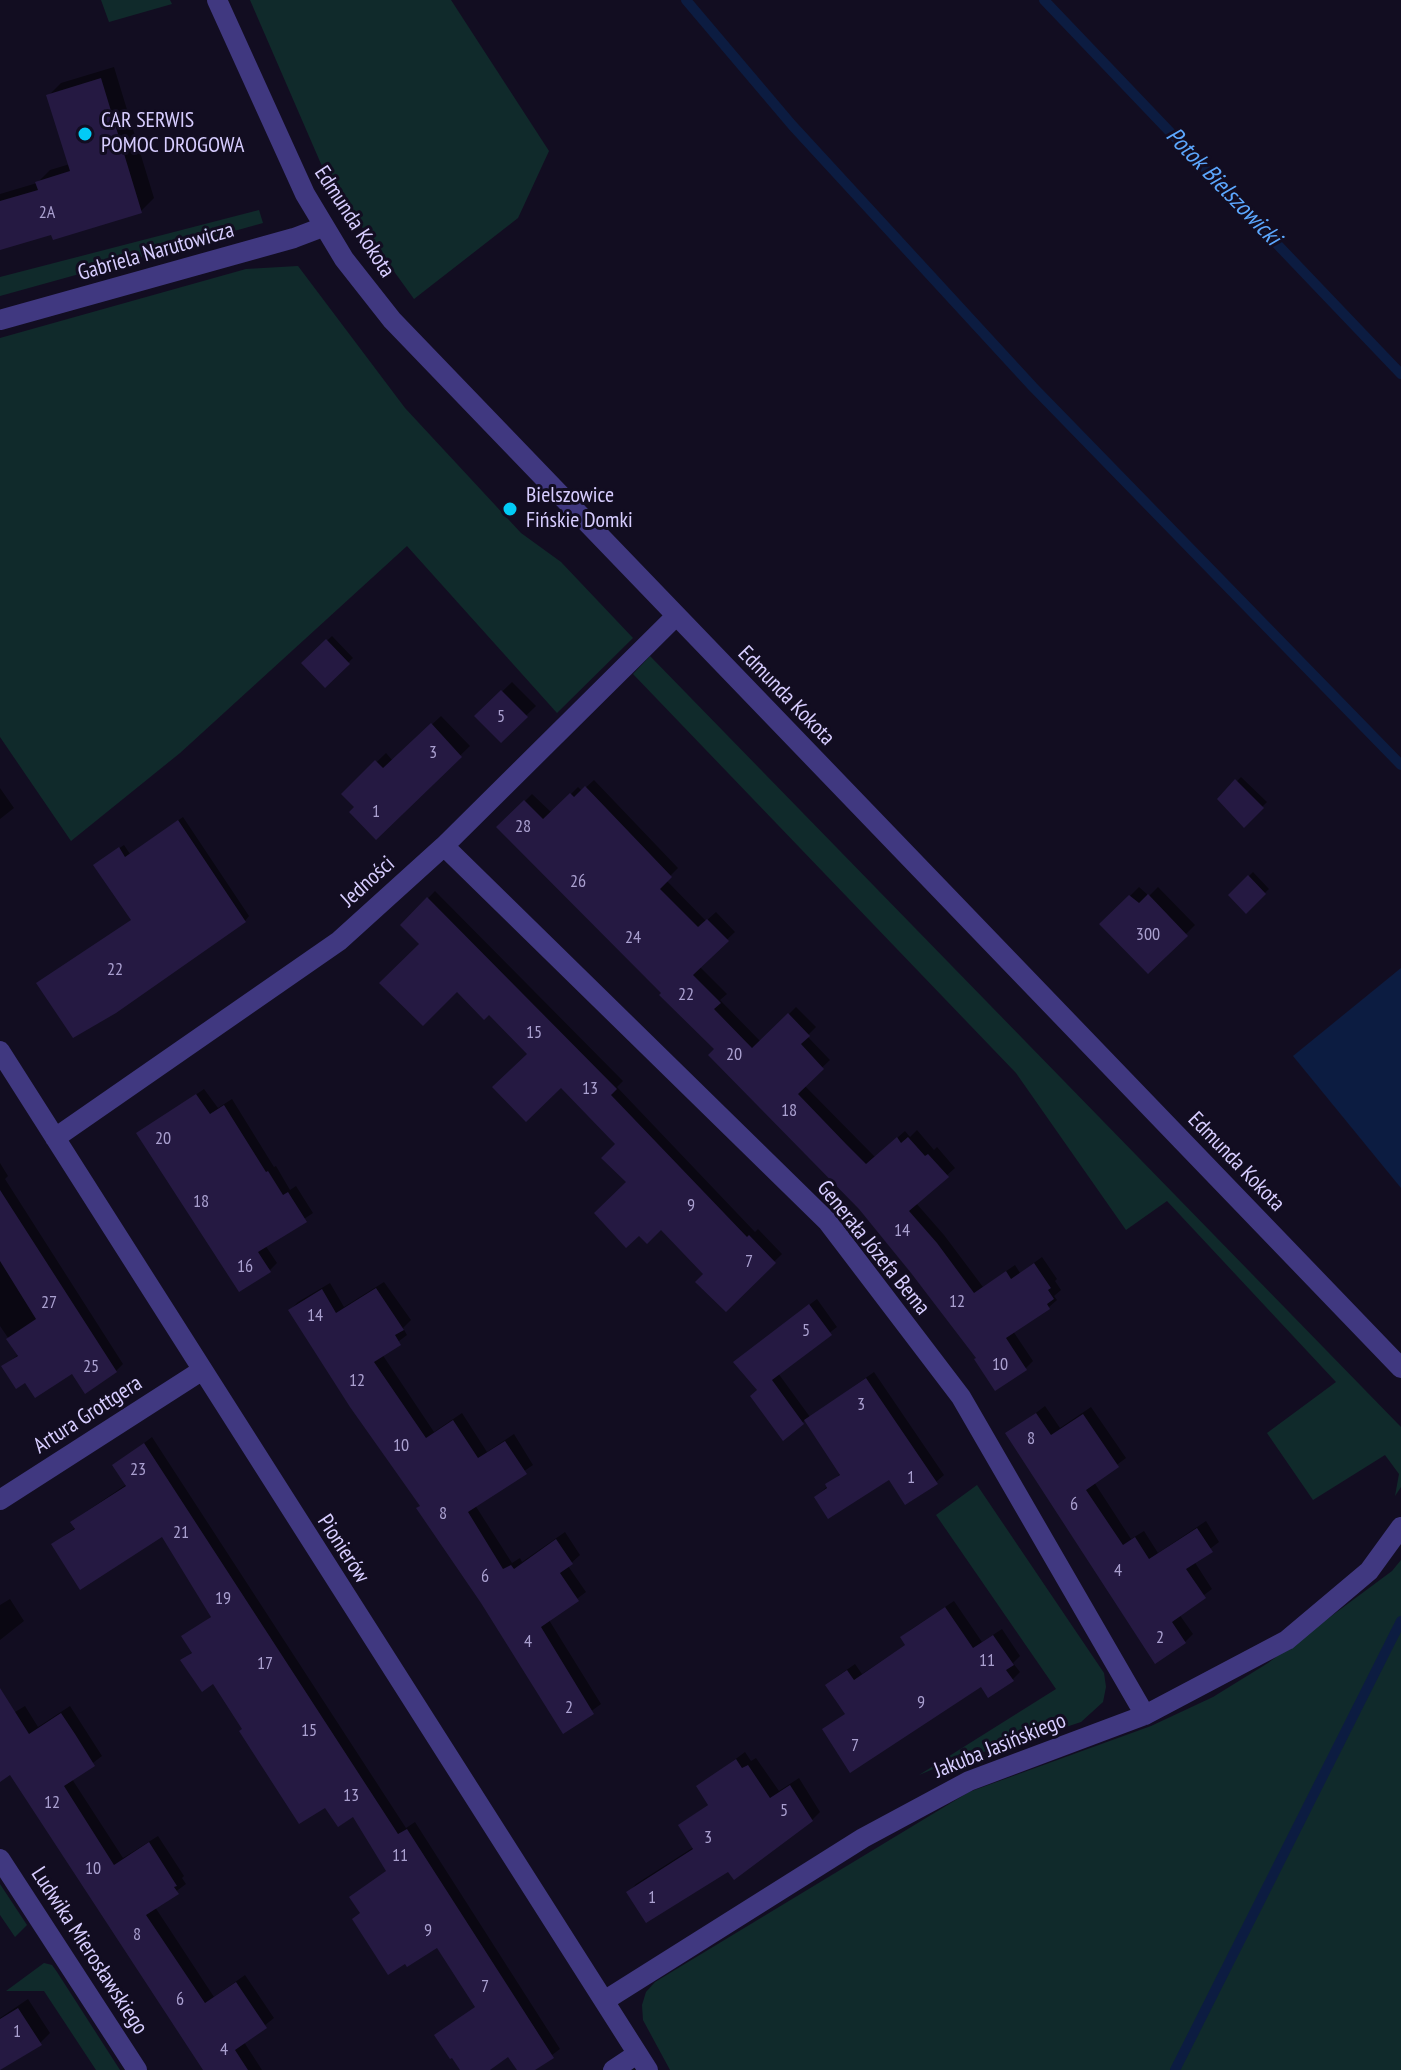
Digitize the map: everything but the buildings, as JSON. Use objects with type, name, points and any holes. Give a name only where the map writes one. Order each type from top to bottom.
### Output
[{"type":"street","name":"Edmunda Kokota","points":[[217,0],[286,156],[323,227],[366,287],[413,343],[1401,1368]]},
{"type":"street","name":"Gabriela Narutowicza","points":[[0,320],[294,238],[323,227]]},
{"type":"street","name":"Jedności","points":[[55,1138],[339,941],[444,846],[676,616]]},
{"type":"street","name":"Generała Józefa Bema","points":[[444,846],[827,1221],[961,1397],[1145,1715]]},
{"type":"street","name":"Pionierów","points":[[0,1051],[643,2062]]},
{"type":"street","name":"Artura Grottgera","points":[[0,1500],[201,1371]]},
{"type":"street","name":"Jakuba Jasińskiego","points":[[604,2001],[863,1838],[956,1788],[1145,1715],[1287,1640],[1369,1571],[1401,1527]]},
{"type":"street","name":"Ludwika Mierosławskiego","points":[[0,1859],[137,2070]]},
{"type":"street","points":[[613,2070],[643,2062]]},
{"type":"green space","points":[[101,0],[170,0],[172,4],[109,22]]},
{"type":"green space","points":[[250,0],[451,0],[549,151],[518,218],[414,299],[328,180]]},
{"type":"green space","points":[[259,210],[263,223],[0,296],[0,277]]},
{"type":"green space","points":[[298,266],[405,408],[521,533],[561,562],[633,638],[557,713],[407,546],[180,753],[71,841],[0,737],[0,338],[246,269]]},
{"type":"green space","points":[[650,656],[1401,1427],[1401,1487],[1395,1496],[1399,1474],[1385,1455],[1313,1500],[1267,1433],[1336,1382],[1167,1201],[1126,1230],[1016,1073],[633,674]]},
{"type":"green space","points":[[977,1485],[1104,1673],[1106,1687],[1103,1702],[1081,1722],[957,1759],[919,1775],[1056,1689],[936,1515]]},
{"type":"green space","points":[[1401,1560],[1401,2070],[670,2070],[643,2020],[642,2005],[646,1992],[655,1982],[969,1792],[1151,1726],[1213,1697],[1268,1663],[1392,1571]]},
{"type":"green space","points":[[0,1884],[27,1925],[15,1937],[0,1915]]},
{"type":"green space","points":[[44,1963],[52,1965],[57,1972],[120,2070],[96,2070],[44,1991],[6,1991]]},
{"type":"water","points":[[1401,968],[1401,1188],[1293,1056]]},
{"type":"waterway","points":[[686,0],[792,125],[1033,387],[1401,765]]},
{"type":"waterway","name":"Potok Bielszowicki","points":[[1044,0],[1401,374]]},
{"type":"waterway","points":[[1175,2070],[1401,1621]]},
{"type":"place","name":"CAR SERWIS POMOC DROGOWA","points":[[85,134]]},
{"type":"place","name":"Bielszowice Fińskie Domki","points":[[510,509]]}]
